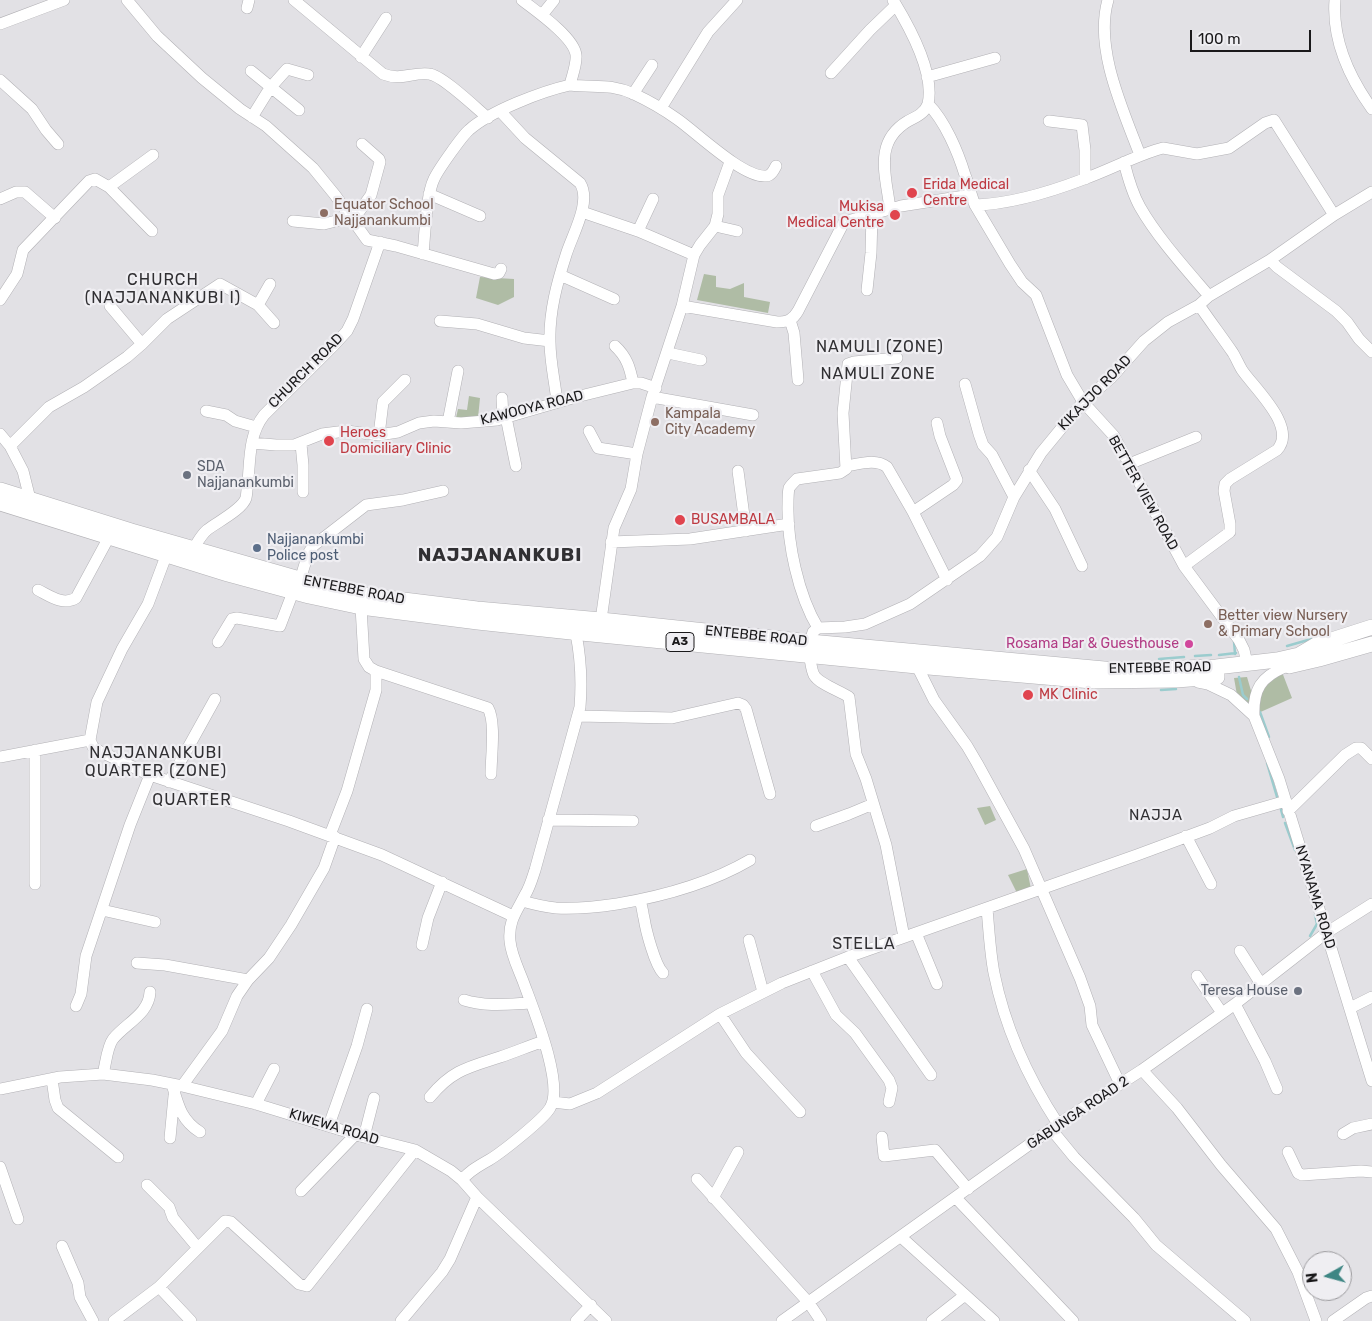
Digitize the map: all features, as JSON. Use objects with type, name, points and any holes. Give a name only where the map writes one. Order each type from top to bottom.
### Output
[{"type":"main road","name":"ENTEBBE ROAD","points":[[0,490],[194,549],[361,607],[478,622],[571,624]]},
{"type":"main road","name":"ENTEBBE ROAD","points":[[0,503],[166,556],[296,586],[571,624],[809,648],[1115,670],[1216,668],[1299,655],[1316,645],[1372,628]]},
{"type":"main road","name":"ENTEBBE ROAD","points":[[809,648],[917,666],[1092,681],[1176,680],[1236,675],[1319,660],[1372,644]]},
{"type":"street","points":[[0,24],[64,0]]},
{"type":"street","points":[[127,0],[157,36],[202,78],[266,126],[313,168],[367,240],[494,274],[498,273],[501,269]]},
{"type":"street","points":[[294,0],[382,74],[397,78],[423,74],[437,76],[488,118]]},
{"type":"street","points":[[522,0],[542,15],[564,36],[576,52],[570,85]]},
{"type":"street","points":[[542,15],[554,0]]},
{"type":"street","points":[[662,108],[708,32],[737,0]]},
{"type":"street","points":[[1108,0],[1104,19],[1109,64],[1114,85],[1140,155]]},
{"type":"street","points":[[1335,0],[1336,21],[1342,52],[1362,95],[1372,109]]},
{"type":"street","points":[[831,73],[894,3],[912,34],[927,77],[930,98],[924,112],[901,126],[894,132],[887,143],[884,165],[890,209]]},
{"type":"street","points":[[361,57],[386,18]]},
{"type":"street","points":[[927,77],[994,58]]},
{"type":"street","points":[[633,94],[652,65]]},
{"type":"street","points":[[252,117],[270,88],[287,69],[308,75]]},
{"type":"street","points":[[251,71],[299,110]]},
{"type":"street","points":[[0,80],[32,109],[58,144]]},
{"type":"street","points":[[422,254],[429,194],[434,179],[463,137],[475,125],[500,112],[524,101],[570,85],[583,87],[607,86],[633,94],[662,108],[701,136],[730,162],[766,176],[776,166]]},
{"type":"street","name":"BETTER VIEW ROAD","points":[[928,104],[938,114],[950,137],[973,200],[1010,264],[1022,282],[1036,295],[1067,374],[1083,402],[1114,436],[1184,566],[1239,640],[1247,663]]},
{"type":"street","points":[[500,112],[525,138],[580,183],[584,193],[582,212],[560,275],[554,300],[550,341],[557,402]]},
{"type":"street","points":[[682,306],[777,322],[790,320],[794,318],[798,311],[840,227],[847,220],[922,202],[973,200],[1000,204],[1013,201],[1085,179],[1140,155],[1163,148],[1197,154],[1230,148],[1274,120],[1334,215]]},
{"type":"street","points":[[1049,121],[1082,125],[1085,150],[1085,179]]},
{"type":"street","points":[[353,220],[370,195],[380,162],[362,144]]},
{"type":"street","points":[[110,187],[153,155]]},
{"type":"street","points":[[600,627],[614,528],[630,489],[637,454],[654,392],[682,306],[694,255],[715,226],[718,214],[718,195],[730,162]]},
{"type":"street","points":[[1124,162],[1130,185],[1140,207],[1209,296]]},
{"type":"street","points":[[0,300],[17,274],[23,250],[89,181],[95,179],[110,187],[152,231]]},
{"type":"street","points":[[0,199],[16,192],[24,192],[55,218]]},
{"type":"street","name":"KIKAJJO ROAD","points":[[822,628],[856,626],[875,621],[910,604],[980,556],[994,541],[1014,497],[1041,453],[1083,402],[1111,378],[1156,330],[1270,260],[1334,215],[1372,192]]},
{"type":"street","points":[[429,194],[480,216]]},
{"type":"street","points":[[638,231],[654,199]]},
{"type":"street","points":[[582,212],[638,231],[694,255]]},
{"type":"street","points":[[867,290],[872,214]]},
{"type":"street","points":[[293,221],[324,224],[340,220],[353,220]]},
{"type":"street","points":[[715,226],[737,231]]},
{"type":"street","name":"CHURCH ROAD","points":[[194,549],[201,536],[237,509],[246,499],[252,443],[256,426],[264,414],[347,330],[354,319],[380,242]]},
{"type":"street","points":[[1270,260],[1277,268],[1342,316],[1358,339],[1372,352]]},
{"type":"street","points":[[560,275],[614,299]]},
{"type":"street","points":[[10,446],[49,407],[84,387],[142,344],[167,319],[220,284],[258,305],[274,323]]},
{"type":"street","points":[[258,305],[270,284]]},
{"type":"street","points":[[1184,566],[1230,532],[1224,491],[1227,482],[1277,450],[1282,442],[1280,424],[1265,398],[1243,372],[1233,354],[1199,305]]},
{"type":"street","points":[[110,306],[142,344]]},
{"type":"street","points":[[790,320],[794,333],[798,380]]},
{"type":"street","points":[[440,322],[477,324],[524,338],[550,341]]},
{"type":"street","points":[[615,346],[624,354],[628,362],[633,383]]},
{"type":"street","points":[[668,353],[701,360]]},
{"type":"street","points":[[897,358],[848,364],[843,414],[847,466],[843,472],[797,479],[793,482],[789,489],[789,524],[791,546],[805,602],[810,615],[822,628],[813,632],[809,648],[814,674],[818,681],[840,690],[849,697],[856,754],[866,779],[886,845],[904,937]]},
{"type":"street","points":[[448,422],[458,371]]},
{"type":"street","points":[[379,435],[383,402],[405,380]]},
{"type":"street","name":"KAWOOYA ROAD","points":[[300,444],[322,434],[346,431],[379,435],[398,432],[419,423],[434,421],[484,422],[633,383],[641,383],[654,392],[753,415]]},
{"type":"street","points":[[965,384],[979,434],[1014,497]]},
{"type":"street","points":[[502,398],[504,418],[516,466]]},
{"type":"street","points":[[206,411],[226,415],[235,421],[256,426]]},
{"type":"street","points":[[913,512],[953,485],[957,480],[937,423]]},
{"type":"street","points":[[589,431],[598,448],[637,454]]},
{"type":"street","points":[[0,434],[10,446],[23,471],[30,499]]},
{"type":"street","points":[[1129,464],[1196,437]]},
{"type":"street","points":[[252,443],[288,446],[300,444],[303,465],[303,492]]},
{"type":"street","points":[[847,466],[874,462],[884,465],[913,512],[947,580]]},
{"type":"street","points":[[1030,470],[1055,509],[1082,566]]},
{"type":"street","points":[[738,471],[746,531]]},
{"type":"street","points":[[218,642],[232,619],[243,618],[280,626],[308,554],[313,546],[366,505],[403,500],[443,491]]},
{"type":"street","points":[[611,542],[690,539],[789,524]]},
{"type":"street","points":[[38,590],[62,601],[76,598],[109,537]]},
{"type":"street","points":[[166,556],[148,604],[122,649],[96,702],[90,740],[93,747],[150,775],[332,836],[382,855],[513,916]]},
{"type":"street","points":[[361,607],[364,659],[369,667],[376,671],[488,708],[491,713],[492,725],[491,774]]},
{"type":"street","points":[[462,1180],[471,1170],[490,1160],[546,1114],[553,1102],[555,1093],[544,1041],[512,951],[510,933],[513,916],[522,901],[535,870],[578,716],[581,695],[581,670],[576,634],[571,624]]},
{"type":"street","points":[[917,666],[934,700],[977,763],[1024,850],[1080,978],[1090,1006],[1092,1025],[1120,1084]]},
{"type":"street","name":"NYANAMA ROAD","points":[[1254,716],[1255,694],[1259,686],[1272,673],[1285,667]]},
{"type":"street","points":[[170,1138],[176,1088],[222,1031],[234,1001],[248,980],[269,958],[291,925],[324,868],[376,690],[376,671]]},
{"type":"street","name":"NYANAMA ROAD","points":[[1176,680],[1208,684],[1223,690],[1238,699],[1254,716],[1279,779],[1350,1008],[1369,1058],[1372,1081]]},
{"type":"street","points":[[169,782],[215,699]]},
{"type":"street","points":[[578,716],[672,718],[738,702],[746,709],[770,794]]},
{"type":"street","points":[[0,757],[90,740]]},
{"type":"street","points":[[553,1102],[570,1104],[597,1093],[720,1014],[763,992],[812,971],[904,937],[1042,890],[1210,828],[1234,816],[1287,806],[1352,751],[1361,748],[1372,759]]},
{"type":"street","points":[[35,750],[35,884]]},
{"type":"street","points":[[76,1006],[82,988],[86,956],[130,825],[150,775]]},
{"type":"street","points":[[816,826],[873,804]]},
{"type":"street","points":[[548,820],[633,821]]},
{"type":"street","points":[[1186,836],[1211,884]]},
{"type":"street","points":[[522,901],[551,907],[571,908],[640,900],[681,890],[728,872],[750,860]]},
{"type":"street","points":[[422,945],[428,918],[442,882]]},
{"type":"street","points":[[640,900],[654,955],[659,968],[664,973]]},
{"type":"street","name":"GABUNGA ROAD 2","points":[[782,1321],[1054,1127],[1142,1070],[1222,1014],[1326,933],[1372,904]]},
{"type":"street","points":[[987,909],[994,973],[1006,1017],[1019,1052],[1054,1127],[1074,1157],[1134,1218],[1156,1245],[1245,1321]]},
{"type":"street","points":[[102,910],[155,922]]},
{"type":"street","points":[[916,933],[937,984]]},
{"type":"street","points":[[749,940],[763,992]]},
{"type":"street","points":[[1240,951],[1261,984]]},
{"type":"street","points":[[848,957],[931,1076]]},
{"type":"street","points":[[137,963],[165,965],[248,980]]},
{"type":"street","points":[[812,971],[836,1015],[855,1033],[889,1080],[892,1088],[889,1102]]},
{"type":"street","points":[[1197,976],[1222,1014]]},
{"type":"street","points":[[103,1074],[112,1041],[143,1010],[148,1003],[150,992]]},
{"type":"street","points":[[1350,1008],[1372,997]]},
{"type":"street","points":[[464,1000],[489,1004],[531,1003]]},
{"type":"street","points":[[1235,1004],[1277,1088]]},
{"type":"street","points":[[329,1125],[357,1046],[367,1010]]},
{"type":"street","points":[[720,1014],[746,1053],[800,1112]]},
{"type":"street","points":[[430,1097],[440,1086],[466,1067],[501,1057],[544,1041]]},
{"type":"street","points":[[256,1104],[274,1069]]},
{"type":"street","points":[[1142,1070],[1177,1108],[1221,1165],[1276,1229],[1298,1272],[1316,1321]]},
{"type":"street","name":"KIWEWA ROAD","points":[[0,1089],[52,1078],[103,1074],[256,1104],[415,1150],[451,1171],[462,1180],[477,1197],[606,1321]]},
{"type":"street","points":[[52,1078],[58,1108],[118,1157]]},
{"type":"street","points":[[176,1088],[187,1123],[200,1132]]},
{"type":"street","points":[[300,1191],[360,1135],[374,1098]]},
{"type":"street","points":[[1343,1134],[1353,1128],[1372,1124]]},
{"type":"street","points":[[882,1137],[884,1156],[934,1150],[968,1189]]},
{"type":"street","points":[[114,1321],[159,1287],[222,1223],[228,1221],[299,1284],[307,1286],[415,1150]]},
{"type":"street","points":[[714,1198],[738,1152]]},
{"type":"street","points":[[1288,1152],[1298,1173],[1302,1174],[1372,1172]]},
{"type":"street","points":[[0,1167],[18,1219]]},
{"type":"street","points":[[697,1179],[809,1303],[821,1321]]},
{"type":"street","points":[[146,1185],[168,1207],[173,1218],[198,1248]]},
{"type":"street","points":[[400,1321],[442,1272],[450,1259],[477,1197]]},
{"type":"street","points":[[956,1198],[1073,1321]]},
{"type":"street","points":[[901,1237],[994,1321]]},
{"type":"street","points":[[62,1246],[78,1283],[80,1297],[93,1321]]},
{"type":"street","points":[[159,1287],[191,1321]]},
{"type":"street","points":[[932,1321],[965,1295]]},
{"type":"street","points":[[1333,1321],[1366,1298],[1372,1296]]},
{"type":"street","points":[[576,1321],[591,1305]]},
{"type":"green space","points":[[704,274],[716,276],[716,287],[730,289],[744,283],[744,297],[770,302],[768,313],[697,300]]},
{"type":"green space","points":[[480,277],[514,279],[514,297],[498,305],[476,298]]},
{"type":"green space","points":[[469,396],[480,398],[478,418],[456,418],[458,409],[467,410]]},
{"type":"green space","points":[[1282,672],[1292,698],[1256,714],[1262,689]]},
{"type":"green space","points":[[1247,677],[1252,694],[1248,704],[1237,695],[1234,678]]},
{"type":"green space","points":[[990,806],[996,820],[985,825],[977,808]]},
{"type":"green space","points":[[1027,869],[1031,889],[1017,893],[1008,875]]},
{"type":"waterway","points":[[1287,646],[1322,636]]},
{"type":"waterway","points":[[1234,641],[1235,654]]},
{"type":"waterway","points":[[1219,655],[1236,653]]},
{"type":"waterway","points":[[1195,656],[1211,655]]},
{"type":"waterway","points":[[1159,659],[1184,657]]},
{"type":"waterway","points":[[1239,677],[1243,695],[1247,699]]},
{"type":"waterway","points":[[1161,690],[1176,689]]},
{"type":"waterway","points":[[1260,712],[1269,737],[1267,738]]},
{"type":"waterway","points":[[1267,763],[1277,797]]},
{"type":"waterway","points":[[1280,806],[1283,817]]},
{"type":"waterway","points":[[1285,823],[1295,850]]},
{"type":"waterway","points":[[1310,936],[1317,924],[1315,915]]},
{"type":"place","name":"Erida Medical Centre","points":[[912,193]]},
{"type":"place","name":"Equator School Najjanankumbi","points":[[324,213]]},
{"type":"place","name":"Mukisa Medical Centre","points":[[895,215]]},
{"type":"place","name":"Kampala City Academy","points":[[655,422]]},
{"type":"place","name":"Heroes Domiciliary Clinic","points":[[329,441]]},
{"type":"place","name":"SDA Najjanankumbi","points":[[187,475]]},
{"type":"place","name":"BUSAMBALA","points":[[680,520]]},
{"type":"place","name":"Najjanankumbi Police post","points":[[257,548]]},
{"type":"place","name":"Better view Nursery & Primary School","points":[[1208,624]]},
{"type":"place","name":"Rosama Bar & Guesthouse","points":[[1189,644]]},
{"type":"place","name":"MK Clinic","points":[[1028,695]]},
{"type":"place","name":"Teresa House","points":[[1298,991]]},
{"type":"district","name":"CHURCH (NAJJANANKUBI I)","points":[[163,289]]},
{"type":"district","name":"NAMULI (ZONE)","points":[[880,347]]},
{"type":"district","name":"NAMULI ZONE","points":[[878,374]]},
{"type":"district","name":"NAJJANANKUBI","points":[[500,556]]},
{"type":"district","name":"NAJJANANKUBI QUARTER (ZONE)","points":[[156,762]]},
{"type":"district","name":"QUARTER","points":[[192,800]]},
{"type":"district","name":"NAJJA","points":[[1156,816]]},
{"type":"district","name":"STELLA","points":[[864,944]]}]
